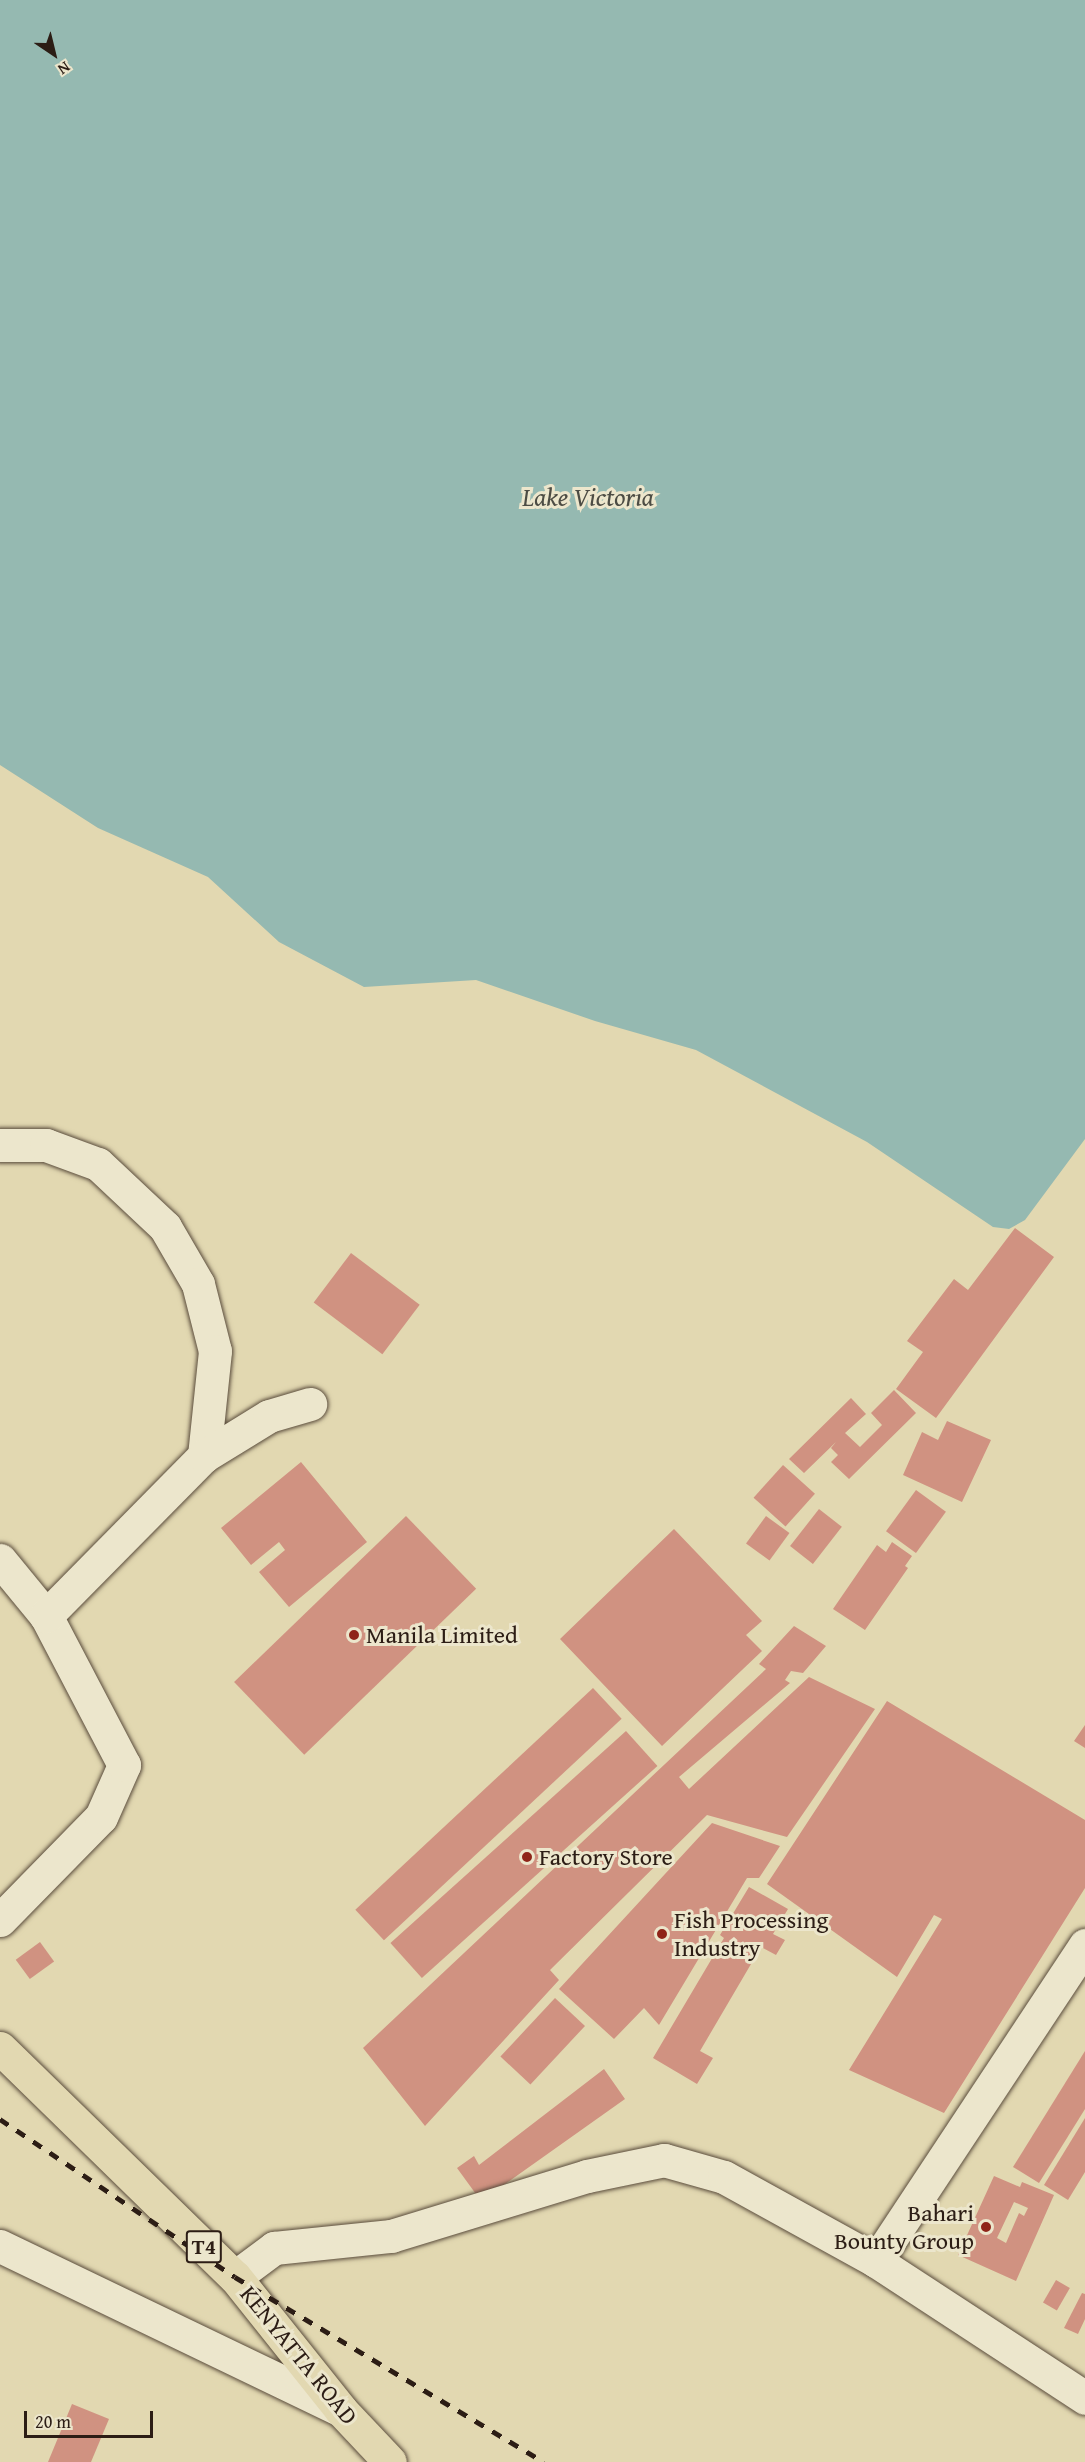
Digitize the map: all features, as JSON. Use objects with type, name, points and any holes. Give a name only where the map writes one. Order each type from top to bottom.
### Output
[{"type":"highway","name":"KENYATTA ROAD","points":[[0,2048],[235,2277],[341,2410],[390,2462]]},
{"type":"street","points":[[0,1145],[46,1145],[98,1164],[165,1227],[198,1284],[215,1351],[204,1456]]},
{"type":"street","points":[[46,1616],[204,1456],[269,1416],[310,1404]]},
{"type":"street","points":[[0,1560],[46,1616],[124,1765],[101,1817],[0,1920]]},
{"type":"street","points":[[876,2261],[1085,1945]]},
{"type":"street","points":[[235,2277],[274,2248],[391,2236],[587,2176],[664,2160],[724,2177],[876,2261],[1085,2398]]},
{"type":"street","points":[[0,2246],[341,2410]]},
{"type":"water","name":"Lake Victoria","points":[[0,0],[1085,0],[1085,1139],[1025,1220],[1009,1229],[993,1227],[867,1142],[696,1050],[595,1021],[476,980],[364,987],[279,942],[208,877],[98,828],[0,765]]},
{"type":"building","points":[[1015,1228],[1054,1257],[936,1418],[896,1389],[923,1352],[907,1341],[954,1279],[968,1290]]},
{"type":"building","points":[[351,1253],[420,1305],[382,1354],[314,1303]]},
{"type":"building","points":[[894,1390],[916,1413],[849,1479],[831,1462],[838,1455],[831,1448],[836,1442],[804,1473],[789,1459],[851,1398],[866,1414],[845,1433],[860,1447],[882,1425],[871,1413]]},
{"type":"building","points":[[947,1421],[991,1440],[962,1502],[903,1475],[922,1432],[938,1440]]},
{"type":"building","points":[[301,1462],[367,1542],[289,1607],[259,1572],[285,1550],[279,1542],[251,1565],[221,1528]]},
{"type":"building","points":[[783,1465],[815,1494],[786,1526],[754,1498]]},
{"type":"building","points":[[916,1490],[946,1512],[916,1553],[886,1531]]},
{"type":"building","points":[[819,1509],[842,1527],[813,1564],[790,1546]]},
{"type":"building","name":"Manila Limited","points":[[406,1516],[476,1589],[304,1755],[234,1682]]},
{"type":"building","points":[[766,1516],[789,1533],[769,1561],[746,1544]]},
{"type":"building","points":[[674,1529],[762,1621],[746,1635],[762,1651],[662,1746],[560,1639]]},
{"type":"building","points":[[892,1542],[912,1556],[905,1566],[908,1568],[865,1630],[833,1609],[877,1545],[886,1552]]},
{"type":"building","points":[[794,1626],[826,1646],[803,1673],[791,1671],[785,1680],[790,1683],[679,1777],[689,1789],[809,1677],[875,1709],[787,1837],[707,1815],[550,1970],[559,1980],[425,2126],[363,2048],[766,1669],[759,1664]]},
{"type":"building","name":"Factory Store","points":[[593,1688],[622,1719],[384,1940],[355,1910]]},
{"type":"building","points":[[887,1701],[1085,1820],[1085,1888],[944,2113],[849,2070],[942,1919],[934,1915],[897,1977],[767,1884]]},
{"type":"building","points":[[1085,1725],[1085,1748],[1074,1741]]},
{"type":"building","name":"Factory Store","points":[[626,1731],[657,1766],[422,1978],[390,1943]]},
{"type":"building","name":"Fish Processing Industry","points":[[712,1823],[780,1846],[759,1878],[747,1878],[659,2025],[644,2008],[614,2039],[559,1989]]},
{"type":"building","points":[[749,1887],[788,1909],[773,1934],[785,1940],[776,1955],[761,1947],[700,2051],[713,2058],[697,2084],[653,2058],[724,1938],[720,1935]]},
{"type":"building","points":[[40,1942],[54,1961],[30,1979],[16,1960]]},
{"type":"building","points":[[555,1998],[585,2026],[530,2084],[500,2057]]},
{"type":"building","name":"Bahari Bounty Group","points":[[1085,2051],[1085,2109],[1039,2183],[1013,2167]]},
{"type":"building","points":[[604,2069],[625,2099],[481,2201],[457,2168],[474,2156],[479,2165]]},
{"type":"building","points":[[1085,2118],[1085,2172],[1068,2200],[1044,2185]]},
{"type":"building","name":"Bahari Bounty Group","points":[[994,2176],[1020,2187],[1022,2182],[1054,2195],[1016,2281],[958,2255]],"holes":[[[1014,2202],[1028,2208],[1024,2216],[1019,2213],[1006,2243],[997,2238]]]},
{"type":"building","points":[[1056,2280],[1070,2288],[1057,2311],[1043,2303]]},
{"type":"building","points":[[1082,2293],[1085,2294],[1085,2319],[1078,2334],[1064,2328]]},
{"type":"building","points":[[72,2404],[109,2419],[91,2462],[48,2462]]},
{"type":"railway","points":[[0,2119],[235,2277],[544,2462]]},
{"type":"place","name":"Manila Limited","points":[[354,1635]]},
{"type":"place","name":"Factory Store","points":[[527,1857]]},
{"type":"place","name":"Fish Processing Industry","points":[[662,1934]]},
{"type":"place","name":"Bahari Bounty Group","points":[[986,2227]]}]
